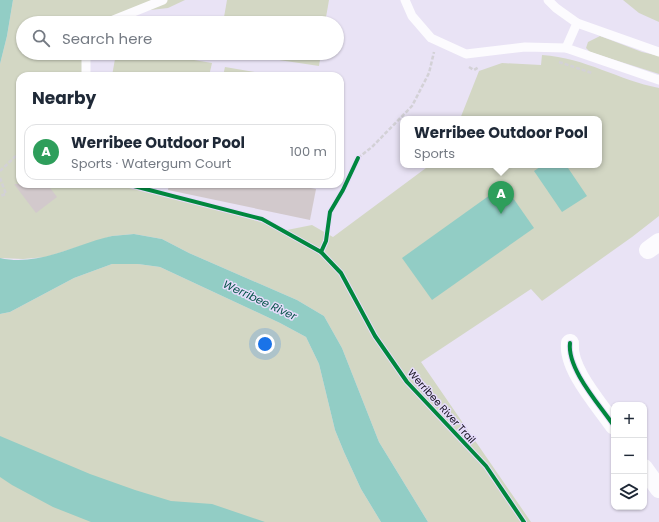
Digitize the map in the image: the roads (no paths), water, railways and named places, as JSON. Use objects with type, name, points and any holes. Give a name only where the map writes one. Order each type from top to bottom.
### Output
[{"type":"street","points":[[570,343],[569,351],[572,364],[611,422]]},
{"type":"street","points":[[647,472],[659,489]]},
{"type":"lane","points":[[123,16],[163,0]]},
{"type":"lane","points":[[405,0],[412,16],[431,38],[466,54],[525,47],[566,48],[659,80]]},
{"type":"lane","points":[[548,0],[556,8],[577,23],[659,52]]},
{"type":"lane","points":[[566,48],[577,23]]},
{"type":"lane","points":[[86,60],[86,72]]},
{"type":"water","points":[[0,0],[13,0],[7,36],[0,64]]},
{"type":"water","points":[[538,168],[568,168],[587,196],[562,212],[534,171]]},
{"type":"water","points":[[504,185],[534,228],[432,300],[402,258]]},
{"type":"water","name":"Werribee River","points":[[134,234],[162,239],[189,253],[297,300],[324,316],[342,348],[379,442],[428,522],[381,522],[361,489],[335,430],[319,364],[306,337],[280,323],[160,267],[138,264],[112,264],[74,278],[10,312],[0,314],[0,258],[14,260],[43,257],[112,236]]},
{"type":"water","points":[[0,436],[90,474],[135,490],[171,501],[212,504],[265,522],[91,522],[53,507],[0,477]]},
{"type":"place","name":"Werribee Outdoor Pool","points":[[501,214]]}]
